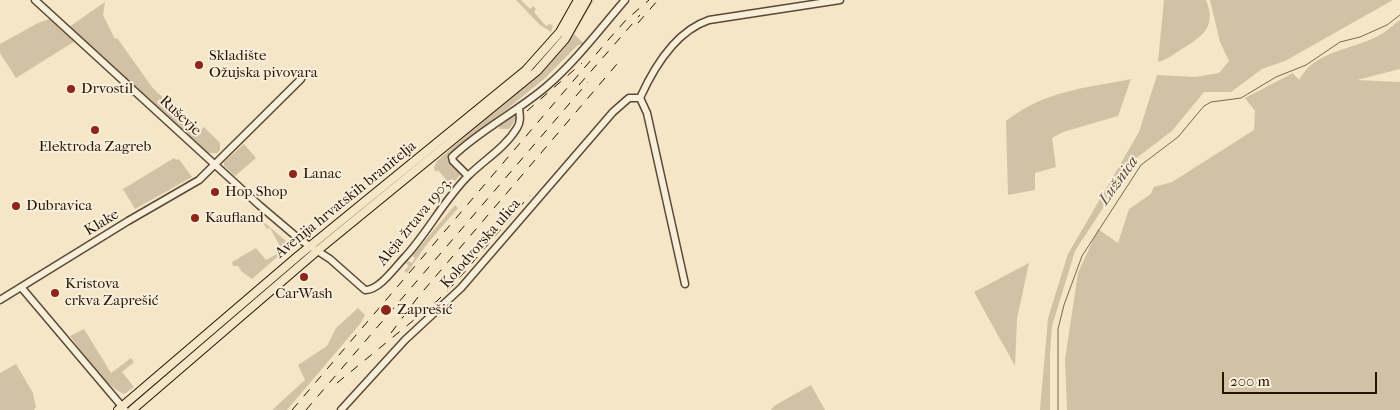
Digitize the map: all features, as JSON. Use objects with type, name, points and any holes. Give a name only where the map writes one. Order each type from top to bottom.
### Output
[{"type":"main road","name":"Avenija hrvatskih branitelja","points":[[122,409],[309,247],[533,63],[560,32],[578,0]]},
{"type":"main road","name":"Avenija hrvatskih branitelja","points":[[132,410],[317,251],[537,71],[565,39],[587,0]]},
{"type":"street","name":"Ruševje","points":[[35,0],[215,165],[309,247]]},
{"type":"street","points":[[468,176],[453,161],[452,157],[475,137],[519,109],[570,63],[626,0]]},
{"type":"street","points":[[685,284],[647,113],[640,98],[658,64],[678,39],[698,23],[840,0]]},
{"type":"street","name":"Klake","points":[[0,300],[200,180],[301,79]]},
{"type":"street","name":"Kolodvorska ulica","points":[[341,410],[405,340],[460,288],[613,112],[629,98],[640,98]]},
{"type":"street","name":"Aleja žrtava 1903.","points":[[309,247],[330,259],[361,287],[371,290],[413,248],[468,176],[506,142],[520,122],[519,109]]},
{"type":"street","points":[[21,287],[122,409]]},
{"type":"shaded area","points":[[516,0],[521,0],[530,9],[533,6],[536,9],[534,12],[546,26],[550,24],[553,26],[551,32],[540,25]]},
{"type":"shaded area","points":[[581,0],[584,0],[564,36],[535,69],[349,221],[535,64],[560,35]]},
{"type":"shaded area","points":[[591,0],[594,0],[574,34],[584,44],[578,45],[544,79],[448,157],[461,174],[455,181],[452,179],[448,182],[438,170],[435,172],[434,167],[437,161],[548,64],[568,41]]},
{"type":"shaded area","points":[[1164,0],[1206,0],[1210,16],[1207,28],[1198,38],[1169,58],[1158,62]]},
{"type":"shaded area","points":[[1210,0],[1393,0],[1285,61],[1262,69],[1231,92],[1204,92],[1172,131],[1135,159],[1075,251],[1052,326],[1050,410],[1040,410],[1048,318],[1068,254],[1139,132],[1157,75],[1195,77],[1219,73],[1229,61],[1220,42]]},
{"type":"shaded area","points":[[105,2],[103,15],[115,39],[117,38],[152,87],[198,132],[204,127],[220,143],[220,150],[217,153],[209,153],[186,136],[69,27]]},
{"type":"shaded area","points":[[52,18],[75,41],[16,78],[0,53],[0,44],[38,23]]},
{"type":"shaded area","points":[[1400,20],[1400,69],[1357,80],[1400,82],[1400,410],[1067,410],[1065,359],[1078,273],[1098,229],[1118,243],[1129,209],[1151,194],[1154,187],[1172,182],[1254,130],[1255,111],[1245,98],[1293,73],[1299,80],[1306,70],[1323,57],[1378,36]]},
{"type":"shaded area","points":[[1131,79],[1118,116],[1063,132],[1052,138],[1056,167],[1035,173],[1035,190],[1008,195],[1006,121],[1020,111],[1050,97],[1081,88]]},
{"type":"shaded area","points":[[515,114],[516,119],[509,129],[499,129],[500,123]]},
{"type":"shaded area","points":[[244,144],[256,158],[235,176],[224,166],[224,162]]},
{"type":"shaded area","points":[[174,158],[176,160],[179,159],[192,177],[135,209],[123,189]]},
{"type":"shaded area","points":[[455,205],[458,208],[427,244],[407,273],[404,271],[409,266],[406,263],[408,261],[412,263],[415,258],[412,256]]},
{"type":"shaded area","points":[[254,214],[259,218],[250,224],[248,221]]},
{"type":"shaded area","points":[[261,220],[291,245],[252,279],[241,271],[238,266],[233,266],[232,262],[256,248],[266,260],[279,253],[278,250],[281,248],[270,228],[267,229]]},
{"type":"shaded area","points":[[297,260],[298,262],[161,379]]},
{"type":"shaded area","points":[[1029,263],[1017,319],[1015,366],[974,292]]},
{"type":"shaded area","points":[[358,308],[365,315],[360,324],[287,410],[272,410],[305,380],[298,365],[327,346],[336,328]]},
{"type":"shaded area","points":[[84,329],[111,373],[131,358],[134,362],[122,372],[134,387],[124,394],[108,383],[94,368],[70,336]]},
{"type":"shaded area","points":[[16,364],[33,393],[36,407],[34,410],[0,410],[0,373]]},
{"type":"shaded area","points":[[811,385],[825,410],[771,410],[774,406]]},
{"type":"waterway","name":"Lužnica","points":[[1058,410],[1058,329],[1064,305],[1082,256],[1141,165],[1178,137],[1204,106],[1211,102],[1241,98],[1276,77],[1306,65],[1340,42],[1360,37],[1387,25],[1400,15]]},
{"type":"railway","points":[[292,410],[609,39],[626,20],[649,0]]},
{"type":"railway","points":[[638,23],[658,0]]},
{"type":"railway","points":[[579,85],[640,15]]},
{"type":"railway","points":[[527,111],[582,63]]},
{"type":"railway","points":[[391,333],[418,297],[617,64]]},
{"type":"railway","points":[[306,410],[588,82]]},
{"type":"railway","points":[[337,383],[437,301],[456,282],[530,195]]},
{"type":"place","name":"Skladište Ožujska pivovara","points":[[199,65]]},
{"type":"place","name":"Drvostil","points":[[71,89]]},
{"type":"place","name":"Elektroda Zagreb","points":[[95,130]]},
{"type":"place","name":"Lanac","points":[[293,174]]},
{"type":"place","name":"Hop Shop","points":[[215,192]]},
{"type":"place","name":"Dubravica","points":[[16,206]]},
{"type":"place","name":"Kaufland","points":[[195,218]]},
{"type":"place","name":"CarWash","points":[[304,277]]},
{"type":"place","name":"Kristova crkva Zaprešić","points":[[55,293]]},
{"type":"place","name":"Zaprešić","points":[[386,310]]}]
